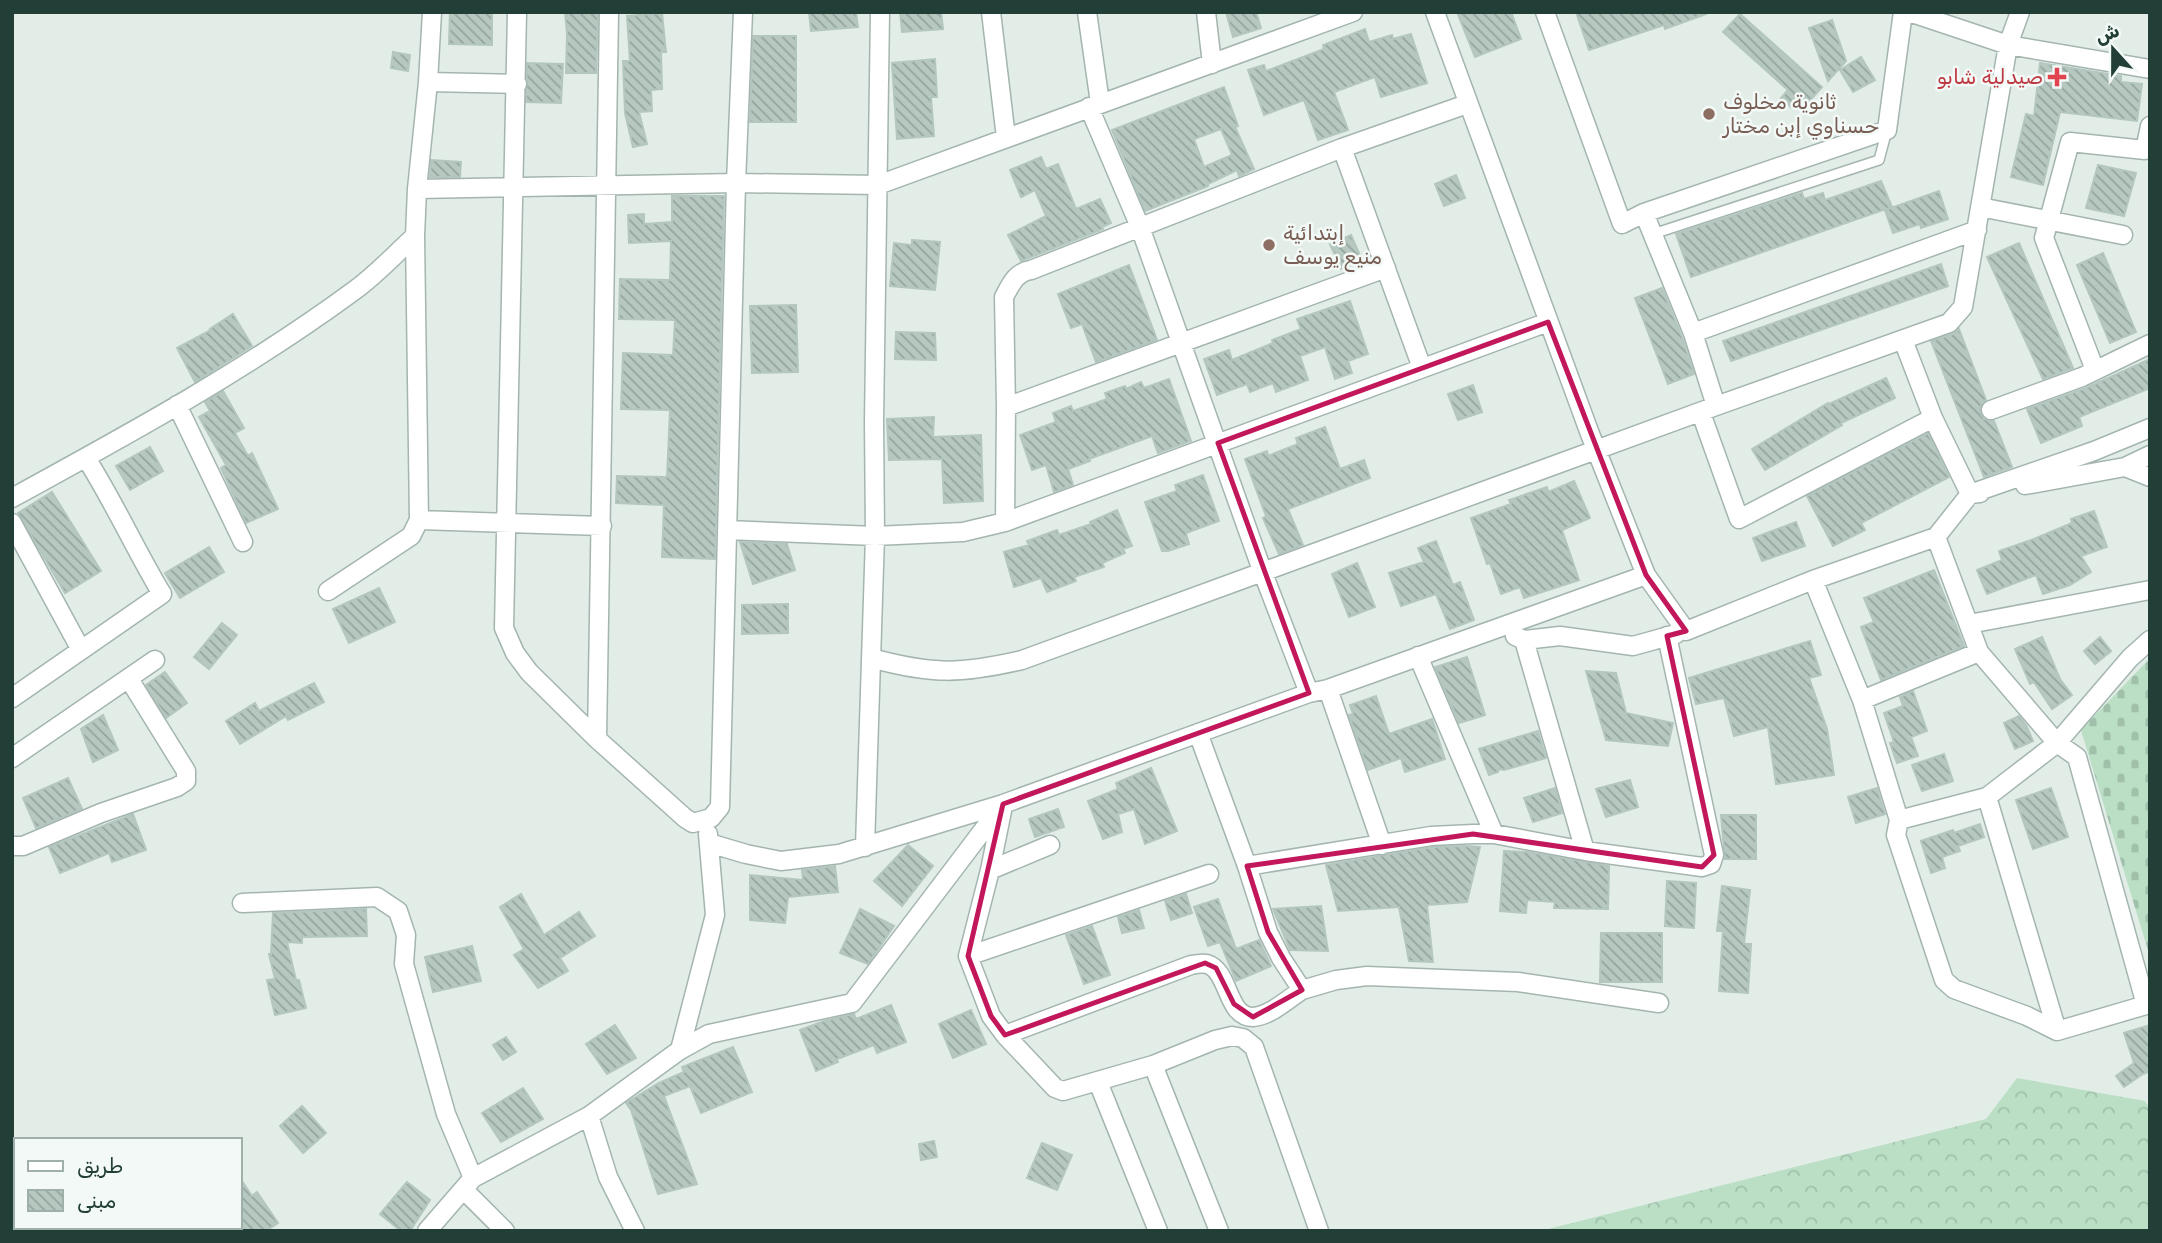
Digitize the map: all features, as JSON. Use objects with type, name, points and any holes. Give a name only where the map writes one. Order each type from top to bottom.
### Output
[{"type":"street","points":[[328,591],[411,536],[419,520],[415,236],[432,12]]},
{"type":"street","points":[[517,12],[505,628],[510,645],[528,671],[597,739],[693,823],[707,820],[715,815],[720,807],[743,12]]},
{"type":"street","points":[[597,739],[609,12]]},
{"type":"street","points":[[865,847],[875,536],[880,12]]},
{"type":"street","points":[[991,12],[1006,138]]},
{"type":"street","points":[[1087,12],[1095,105],[1308,692]]},
{"type":"street","points":[[1206,12],[1212,64]]},
{"type":"street","points":[[417,189],[736,183],[878,185],[1353,12]]},
{"type":"street","points":[[1435,12],[1548,322],[1646,575],[1686,631]]},
{"type":"street","points":[[1545,12],[1622,224],[1644,213],[1887,130],[1903,12]]},
{"type":"street","points":[[1909,12],[2008,45],[2150,69]]},
{"type":"street","points":[[871,659],[933,671],[984,669],[1022,660],[1949,323],[1963,307],[2008,45],[2020,12]]},
{"type":"street","points":[[428,82],[517,84]]},
{"type":"street","points":[[1005,522],[1004,296],[1021,271],[1031,270],[1342,148],[1467,104]]},
{"type":"street","points":[[2095,370],[2044,238],[2070,142],[2145,150],[2150,126]]},
{"type":"street","points":[[1342,148],[1422,368]]},
{"type":"street","points":[[1980,207],[2123,235]]},
{"type":"street","points":[[1644,213],[1693,333],[1709,409],[1740,519],[1933,418]]},
{"type":"street","points":[[1693,333],[1977,230]]},
{"type":"street","points":[[12,498],[245,365],[357,289],[415,236]]},
{"type":"street","points":[[1006,407],[1386,268]]},
{"type":"street","points":[[727,530],[875,536],[963,532],[1005,522],[1548,322]]},
{"type":"street","points":[[1903,340],[1933,418],[1970,494]]},
{"type":"street","points":[[1991,410],[2082,377],[2150,344]]},
{"type":"street","points":[[177,405],[243,542]]},
{"type":"street","points":[[1499,628],[1524,640],[1560,636],[1633,646],[1686,631],[1813,580],[1936,537],[1970,494],[2094,451],[2150,428]]},
{"type":"street","points":[[1970,494],[2125,467],[2150,455]]},
{"type":"street","points":[[12,698],[162,594],[137,552],[107,491],[86,458]]},
{"type":"street","points":[[2125,467],[2150,477]]},
{"type":"street","points":[[419,520],[602,526]]},
{"type":"street","points":[[12,523],[82,650]]},
{"type":"street","points":[[1813,580],[1862,701],[1899,820],[1896,835],[1944,980],[1954,989],[2027,1016],[2057,1031],[2146,1005],[2077,757],[2057,743],[1979,652],[1936,537]]},
{"type":"street","points":[[709,843],[781,861],[839,854],[865,847],[1003,804],[1308,692],[1328,689],[1646,575]]},
{"type":"street","points":[[1969,624],[2150,590]]},
{"type":"street","points":[[1247,866],[1431,836],[1494,834],[1585,851],[1702,867],[1711,863],[1714,855],[1667,636]]},
{"type":"street","points":[[1524,640],[1585,851]]},
{"type":"street","points":[[1899,820],[1987,797],[2057,743],[2130,658],[2150,640]]},
{"type":"street","points":[[1862,701],[1979,652]]},
{"type":"street","points":[[1418,656],[1494,834]]},
{"type":"street","points":[[12,758],[155,660]]},
{"type":"street","points":[[12,846],[23,846],[101,813],[177,787],[186,781],[186,771],[129,679]]},
{"type":"street","points":[[1328,689],[1382,845]]},
{"type":"street","points":[[1198,733],[1268,932],[1302,990]]},
{"type":"street","points":[[1987,797],[2057,1031]]},
{"type":"street","points":[[1003,804],[990,870],[968,956],[991,1016],[1004,1035],[1055,1088],[1063,1091],[1153,1065],[1215,1040],[1232,1036],[1243,1038],[1254,1047],[1319,1231]]},
{"type":"street","points":[[427,1231],[468,1184],[589,1116],[680,1050],[709,1034],[852,1003],[1003,804]]},
{"type":"street","points":[[680,1050],[715,915],[707,820]]},
{"type":"street","points":[[990,870],[1050,845]]},
{"type":"street","points":[[968,956],[1209,874]]},
{"type":"street","points":[[242,903],[377,897],[398,911],[406,935],[404,964],[468,1184],[505,1231]]},
{"type":"street","points":[[1004,1035],[1191,965],[1205,963],[1216,968],[1234,1004],[1243,1014],[1253,1017],[1268,1013],[1302,990],[1336,980],[1367,976],[1518,982],[1658,1003]]},
{"type":"street","points":[[1153,1065],[1219,1231]]},
{"type":"street","points":[[1098,1082],[1158,1231]]},
{"type":"street","points":[[589,1116],[608,1177],[635,1231]]},
{"type":"lane","points":[[1653,234],[1879,160],[1887,130]]},
{"type":"highlighted area","points":[[1548,322],[1646,575],[1686,631],[1667,636],[1714,855],[1702,867],[1473,834],[1247,866],[1268,932],[1302,990],[1253,1017],[1234,1004],[1216,968],[1205,963],[1005,1035],[991,1016],[968,956],[1003,804],[1309,693],[1218,443]]},
{"type":"green space","points":[[2150,658],[2150,957],[2081,730]]},
{"type":"green space","points":[[2017,1078],[2145,1101],[2150,1109],[2150,1231],[1540,1231],[1986,1119]]},
{"type":"building","points":[[450,12],[492,12],[492,45],[449,44]]},
{"type":"building","points":[[565,12],[598,12],[596,73],[566,73]]},
{"type":"building","points":[[809,12],[856,12],[858,27],[811,31]]},
{"type":"building","points":[[900,12],[941,12],[943,29],[902,32]]},
{"type":"building","points":[[1226,12],[1256,12],[1261,28],[1233,37]]},
{"type":"building","points":[[1457,12],[1511,12],[1521,39],[1475,57]]},
{"type":"building","points":[[1576,12],[1706,14],[1665,29],[1664,25],[1589,50]]},
{"type":"building","points":[[662,13],[666,52],[661,52],[662,89],[651,90],[652,111],[639,112],[647,144],[633,147],[625,113],[623,61],[630,61],[627,16]]},
{"type":"building","points":[[1740,14],[1822,87],[1805,106],[1798,99],[1791,107],[1781,98],[1788,90],[1723,32]]},
{"type":"building","points":[[1832,20],[1846,61],[1828,81],[1809,28]]},
{"type":"building","points":[[1365,29],[1369,42],[1392,35],[1393,39],[1411,34],[1427,83],[1381,97],[1375,77],[1334,92],[1348,130],[1318,140],[1304,100],[1264,115],[1248,70],[1264,65],[1266,71],[1324,49],[1323,45]]},
{"type":"building","points":[[753,36],[796,36],[796,122],[750,122]]},
{"type":"building","points":[[393,52],[410,55],[408,71],[391,68]]},
{"type":"building","points":[[1861,57],[1875,80],[1853,92],[1840,70]]},
{"type":"building","points":[[935,59],[937,97],[931,97],[934,136],[897,139],[892,63]]},
{"type":"building","points":[[527,63],[563,64],[561,103],[526,102]]},
{"type":"building","points":[[2040,63],[2121,76],[2121,82],[2142,84],[2137,121],[2060,112],[2043,185],[2011,177],[2026,114],[2034,116]]},
{"type":"building","points":[[1224,87],[1238,126],[1235,127],[1254,169],[1239,176],[1237,170],[1208,186],[1145,211],[1112,130]],"holes":[[[1221,129],[1232,155],[1204,167],[1194,139]]]},
{"type":"building","points":[[1041,157],[1046,169],[1058,164],[1076,209],[1100,199],[1111,223],[1102,227],[1103,229],[1021,261],[1008,235],[1046,216],[1035,190],[1021,197],[1010,170]]},
{"type":"building","points":[[431,160],[461,162],[460,177],[430,177]]},
{"type":"building","points":[[2098,165],[2136,173],[2124,216],[2086,208]]},
{"type":"building","points":[[1456,175],[1465,198],[1444,206],[1435,184]]},
{"type":"building","points":[[1881,181],[1892,207],[1691,277],[1676,234],[1802,193],[1804,199],[1823,193],[1825,200]]},
{"type":"building","points":[[1939,191],[1948,219],[1893,233],[1885,210]]},
{"type":"building","points":[[672,196],[724,196],[715,559],[662,557],[664,505],[616,503],[617,476],[667,477],[670,410],[621,409],[623,353],[673,355],[675,320],[619,319],[620,279],[670,280],[671,241],[629,243],[628,215],[644,214],[644,224],[672,222]]},
{"type":"building","points":[[1351,235],[1362,260],[1341,269],[1330,244]]},
{"type":"building","points":[[912,240],[940,242],[935,290],[890,286],[894,243],[912,245]]},
{"type":"building","points":[[2019,243],[2073,368],[2043,379],[1987,257]]},
{"type":"building","points":[[2103,253],[2136,332],[2110,343],[2077,265]]},
{"type":"building","points":[[1941,264],[1948,286],[1731,361],[1723,341]]},
{"type":"building","points":[[1129,265],[1157,340],[1096,362],[1082,324],[1071,328],[1058,294]]},
{"type":"building","points":[[1662,288],[1694,374],[1668,384],[1635,298]]},
{"type":"building","points":[[1350,301],[1368,354],[1348,361],[1352,373],[1335,379],[1325,347],[1300,356],[1308,380],[1276,392],[1273,383],[1250,392],[1247,384],[1217,395],[1204,359],[1229,350],[1232,360],[1301,329],[1297,319]]},
{"type":"building","points":[[796,305],[798,372],[752,373],[750,306]]},
{"type":"building","points":[[233,314],[252,346],[195,382],[177,348],[211,330]]},
{"type":"building","points":[[1959,329],[1986,400],[1980,407],[1981,414],[1984,419],[1994,421],[2012,467],[1984,477],[1931,341],[1953,334]]},
{"type":"building","points":[[896,332],[935,333],[936,360],[895,359]]},
{"type":"building","points":[[2150,359],[2150,388],[2079,417],[2082,426],[2041,443],[2027,409],[2086,388]]},
{"type":"building","points":[[1886,378],[1895,398],[1841,423],[1842,425],[1765,470],[1752,449],[1828,403]]},
{"type":"building","points":[[1169,379],[1191,441],[1158,453],[1152,436],[1089,459],[1090,461],[1068,469],[1073,485],[1054,492],[1046,465],[1032,470],[1020,435],[1056,422],[1053,413],[1071,406],[1073,411],[1107,399],[1105,393],[1125,386],[1126,389],[1141,382],[1144,388]]},
{"type":"building","points":[[1473,385],[1482,412],[1458,420],[1448,394]]},
{"type":"building","points":[[223,391],[244,428],[235,433],[248,456],[252,453],[278,509],[246,523],[221,468],[226,465],[199,417],[210,411],[205,402]]},
{"type":"building","points":[[934,417],[933,437],[981,435],[983,501],[944,503],[942,459],[889,460],[887,419]]},
{"type":"building","points":[[1325,427],[1340,469],[1364,460],[1370,478],[1288,509],[1303,545],[1279,554],[1263,518],[1266,516],[1245,459],[1267,451],[1268,456],[1298,444],[1296,438]]},
{"type":"building","points":[[1928,433],[1949,477],[1861,523],[1865,530],[1833,546],[1807,496]]},
{"type":"building","points":[[150,447],[163,471],[130,490],[116,466]]},
{"type":"building","points":[[1203,475],[1219,521],[1186,533],[1189,544],[1162,551],[1145,502],[1177,491],[1175,485]]},
{"type":"building","points":[[1574,481],[1590,518],[1562,530],[1579,580],[1524,598],[1520,587],[1501,594],[1471,518],[1511,504],[1509,500],[1547,487],[1548,492]]},
{"type":"building","points":[[52,492],[101,571],[65,593],[18,513]]},
{"type":"building","points":[[1117,510],[1132,546],[1123,549],[1125,553],[1102,563],[1104,567],[1074,577],[1076,581],[1047,592],[1041,578],[1014,587],[1004,552],[1029,545],[1027,541],[1057,530],[1059,535],[1091,524],[1090,522]]},
{"type":"building","points":[[2094,511],[2107,547],[2081,556],[2091,572],[2070,585],[2043,594],[2036,575],[1987,594],[1977,570],[2002,560],[1999,551],[2072,523],[2071,519]]},
{"type":"building","points":[[1796,522],[1805,546],[1762,561],[1753,538]]},
{"type":"building","points":[[1436,541],[1453,585],[1460,582],[1474,620],[1450,629],[1436,594],[1401,606],[1389,573],[1424,562],[1418,548]]},
{"type":"building","points":[[740,542],[787,544],[795,570],[753,584]]},
{"type":"building","points":[[209,547],[224,572],[180,598],[165,573]]},
{"type":"building","points":[[1357,563],[1375,607],[1349,617],[1332,574]]},
{"type":"building","points":[[1934,570],[1964,646],[1881,680],[1861,627],[1874,622],[1864,598]]},
{"type":"building","points":[[379,588],[395,622],[349,643],[333,609]]},
{"type":"building","points":[[788,604],[788,633],[742,634],[742,605]]},
{"type":"building","points":[[222,623],[237,635],[209,669],[194,657]]},
{"type":"building","points":[[2042,637],[2060,679],[2072,695],[2052,709],[2034,682],[2030,684],[2015,649]]},
{"type":"building","points":[[2100,637],[2111,651],[2095,664],[2084,651]]},
{"type":"building","points":[[1810,641],[1821,675],[1809,678],[1827,729],[1834,775],[1776,784],[1768,727],[1734,736],[1724,698],[1696,704],[1689,678]]},
{"type":"building","points":[[1467,657],[1485,715],[1459,723],[1435,667]]},
{"type":"building","points":[[1586,671],[1616,673],[1626,713],[1673,723],[1668,746],[1606,740]]},
{"type":"building","points":[[165,672],[187,703],[166,718],[146,685]]},
{"type":"building","points":[[314,683],[324,702],[288,720],[286,716],[240,744],[226,721],[255,703],[259,711]]},
{"type":"building","points":[[1913,691],[1927,731],[1911,737],[1918,756],[1897,763],[1890,743],[1894,742],[1884,713],[1903,706],[1900,697]]},
{"type":"building","points":[[1376,696],[1389,734],[1432,719],[1445,759],[1405,772],[1401,758],[1368,770],[1349,715],[1353,714],[1350,705]]},
{"type":"building","points":[[103,715],[118,750],[93,762],[81,729]]},
{"type":"building","points":[[2019,716],[2033,741],[2015,749],[2004,723]]},
{"type":"building","points":[[1538,731],[1546,758],[1504,770],[1499,769],[1489,775],[1479,749]]},
{"type":"building","points":[[1944,754],[1953,781],[1922,791],[1912,765]]},
{"type":"building","points":[[1151,768],[1177,831],[1145,844],[1134,809],[1118,814],[1122,832],[1103,839],[1088,801],[1118,789],[1116,783]]},
{"type":"building","points":[[68,778],[82,809],[36,828],[23,798]]},
{"type":"building","points":[[1630,780],[1638,807],[1606,817],[1596,789]]},
{"type":"building","points":[[1555,788],[1562,813],[1533,822],[1524,798]]},
{"type":"building","points":[[1877,788],[1885,814],[1856,823],[1848,797]]},
{"type":"building","points":[[2051,788],[2068,837],[2033,849],[2016,800]]},
{"type":"building","points":[[1058,809],[1064,827],[1035,837],[1029,819]]},
{"type":"building","points":[[133,814],[146,850],[112,862],[109,853],[60,873],[49,847]]},
{"type":"building","points":[[1721,815],[1756,815],[1756,859],[1725,859]]},
{"type":"building","points":[[1980,824],[1984,837],[1958,846],[1960,851],[1942,857],[1945,868],[1931,873],[1921,841]]},
{"type":"building","points":[[908,845],[933,866],[902,906],[874,881]]},
{"type":"building","points":[[1432,847],[1480,847],[1467,902],[1427,905],[1433,962],[1409,961],[1399,907],[1338,911],[1326,865]]},
{"type":"building","points":[[1504,851],[1528,852],[1609,866],[1608,909],[1554,908],[1555,902],[1527,900],[1526,913],[1500,911]]},
{"type":"building","points":[[835,866],[838,892],[788,897],[785,923],[750,920],[750,875],[803,880],[802,870]]},
{"type":"building","points":[[1667,881],[1696,883],[1694,928],[1665,926]]},
{"type":"building","points":[[1722,886],[1750,890],[1744,944],[1751,944],[1748,993],[1719,991],[1723,931],[1717,931]]},
{"type":"building","points":[[521,894],[544,935],[579,912],[595,936],[560,958],[568,971],[538,988],[514,955],[524,949],[500,907]]},
{"type":"building","points":[[1186,894],[1192,913],[1171,920],[1165,901]]},
{"type":"building","points":[[1218,899],[1236,949],[1259,940],[1271,966],[1236,981],[1220,942],[1208,946],[1194,907]]},
{"type":"building","points":[[1321,906],[1328,951],[1290,950],[1273,909]]},
{"type":"building","points":[[366,909],[367,936],[302,937],[302,943],[287,942],[306,1008],[275,1015],[267,980],[275,979],[269,954],[273,913]]},
{"type":"building","points":[[860,909],[894,926],[868,964],[840,953]]},
{"type":"building","points":[[1139,910],[1144,928],[1122,933],[1118,917]]},
{"type":"building","points":[[1092,926],[1110,975],[1084,984],[1066,935]]},
{"type":"building","points":[[1601,933],[1662,933],[1662,982],[1600,982]]},
{"type":"building","points":[[472,946],[481,981],[433,992],[425,957]]},
{"type":"building","points":[[891,1005],[906,1042],[877,1053],[874,1045],[837,1059],[838,1062],[816,1071],[800,1030],[854,1014],[856,1019]]},
{"type":"building","points":[[971,1010],[986,1044],[953,1058],[939,1024]]},
{"type":"building","points":[[615,1025],[636,1058],[607,1074],[586,1044]]},
{"type":"building","points":[[2150,1025],[2150,1071],[2124,1087],[2116,1076],[2134,1063],[2124,1033]]},
{"type":"building","points":[[506,1037],[516,1052],[503,1060],[493,1045]]},
{"type":"building","points":[[733,1047],[752,1092],[701,1113],[690,1086],[664,1096],[697,1184],[658,1194],[631,1110],[626,1103],[684,1072],[682,1067]]},
{"type":"building","points":[[523,1088],[543,1119],[501,1142],[482,1113]]},
{"type":"building","points":[[302,1106],[326,1133],[303,1153],[280,1126]]},
{"type":"building","points":[[934,1141],[937,1157],[921,1160],[919,1144]]},
{"type":"building","points":[[1042,1143],[1072,1155],[1057,1190],[1027,1178]]},
{"type":"building","points":[[242,1181],[252,1196],[257,1192],[278,1223],[266,1231],[245,1231],[242,1226]]},
{"type":"building","points":[[407,1182],[430,1200],[410,1231],[401,1231],[380,1214]]},
{"type":"place","name":"صيدلية شابو","points":[[2057,77]]},
{"type":"place","name":"ثانوية مخلوف حسناوي إبن مختار","points":[[1709,114]]},
{"type":"place","name":"إبتدائية منيع يوسف","points":[[1269,245]]}]
